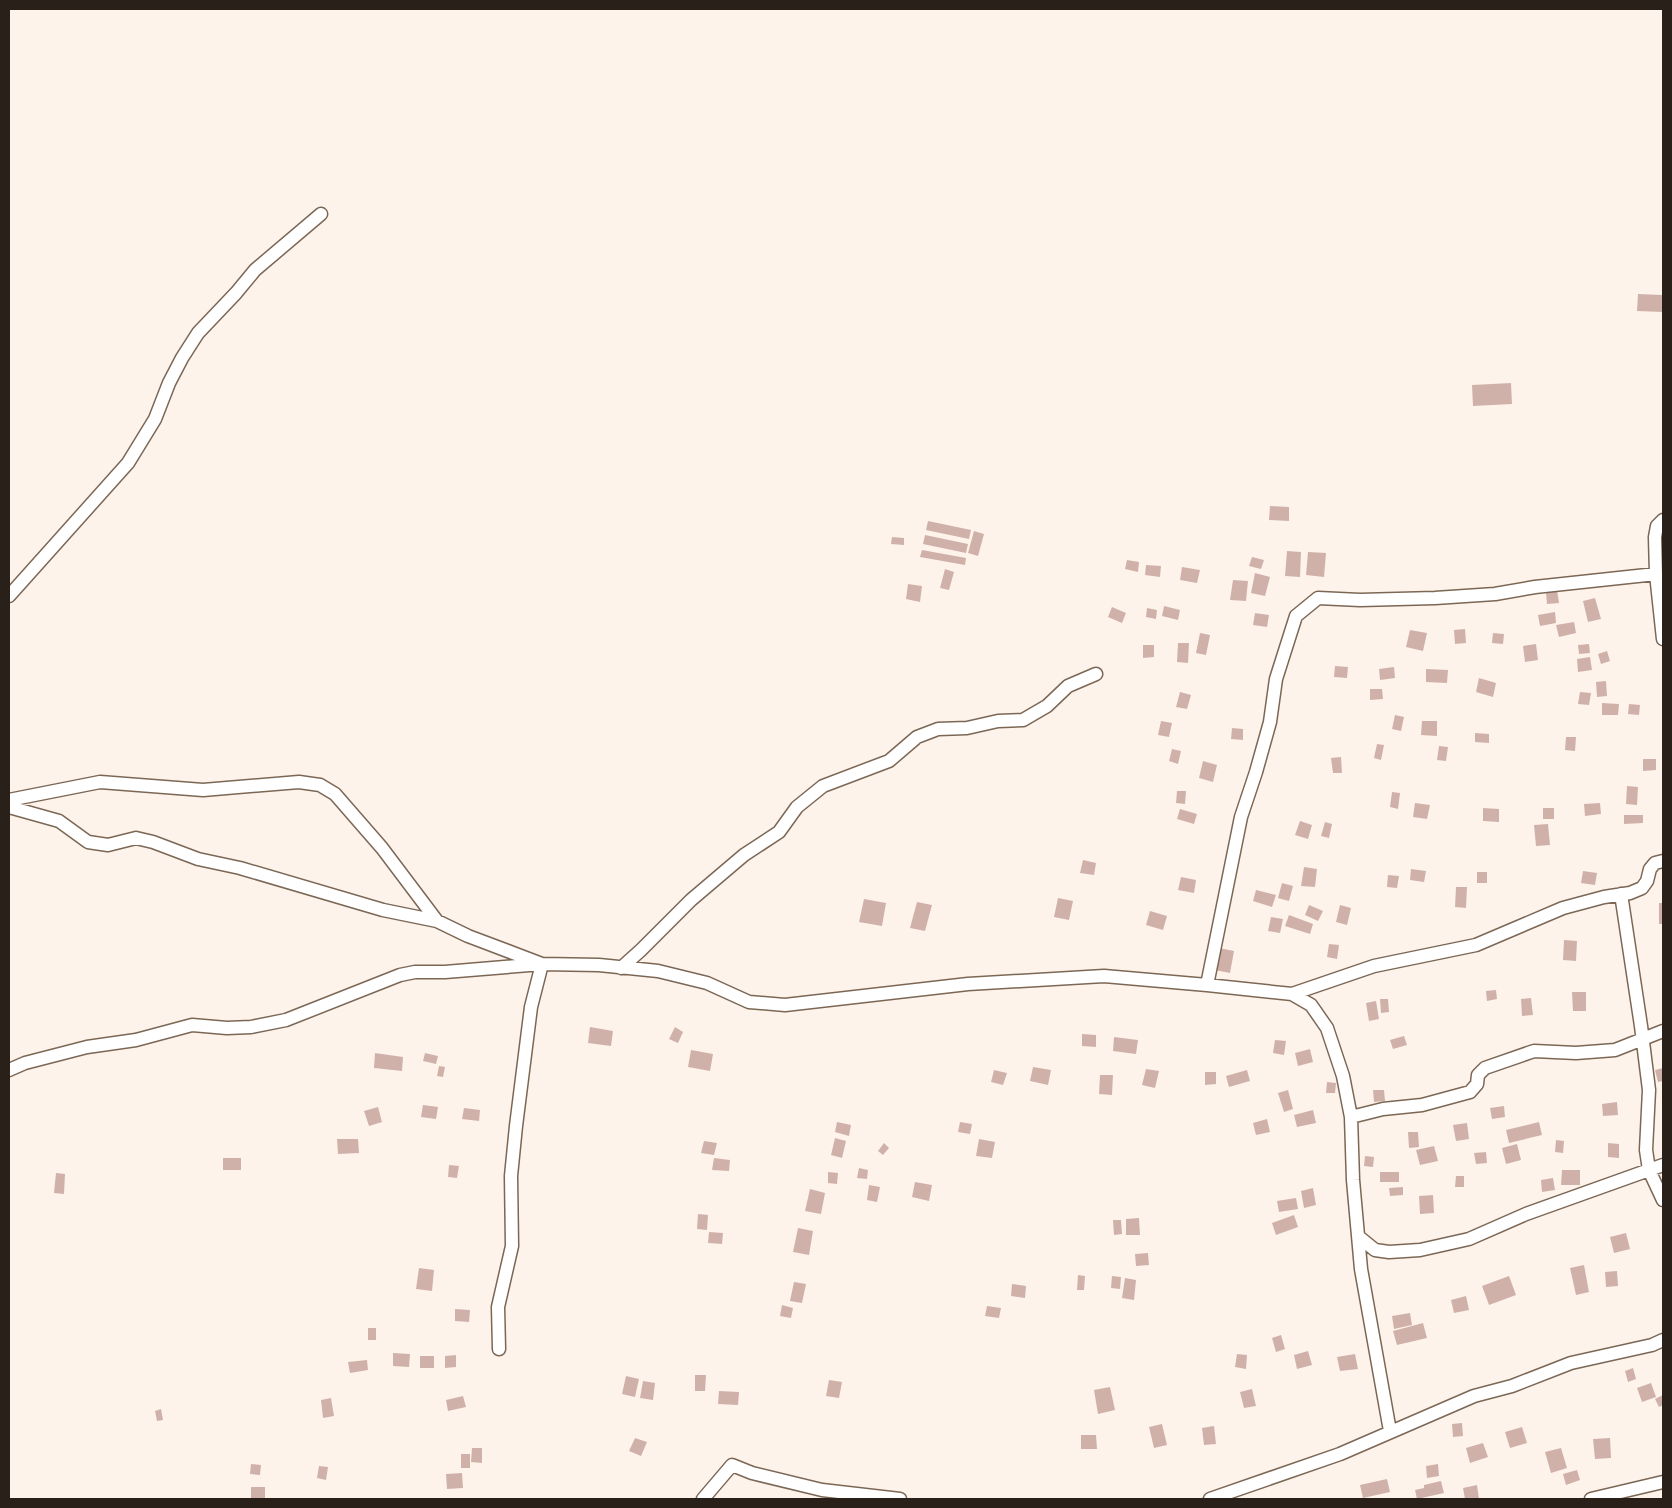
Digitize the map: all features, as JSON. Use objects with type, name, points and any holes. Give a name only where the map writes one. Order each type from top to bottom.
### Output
[{"type":"street","points":[[9,596],[128,463],[154,419],[182,358],[198,333],[255,270],[321,214]]},
{"type":"street","points":[[1663,520],[1656,526],[1656,574],[1663,638]]},
{"type":"street","points":[[1207,985],[1241,817],[1270,722],[1276,679],[1296,616],[1318,598],[1360,600],[1495,594],[1535,587],[1656,574]]},
{"type":"street","points":[[621,968],[691,900],[744,855],[779,832],[797,807],[823,786],[889,761],[917,737],[938,729],[967,728],[998,721],[1023,720],[1047,706],[1068,686],[1096,674]]},
{"type":"street","points":[[9,800],[100,782],[202,790],[299,782],[320,786],[334,794],[382,848],[438,922]]},
{"type":"street","points":[[9,807],[59,821],[88,842],[108,846],[136,838],[154,842],[198,859],[240,868],[383,910],[438,922],[468,936],[542,964]]},
{"type":"street","points":[[1292,994],[1374,966],[1476,945],[1563,908],[1604,896],[1630,893],[1642,888],[1647,880],[1650,869],[1655,863],[1663,861]]},
{"type":"street","points":[[1620,894],[1649,1090],[1646,1150],[1649,1170],[1663,1200]]},
{"type":"street","points":[[499,1349],[498,1307],[512,1246],[511,1176],[516,1126],[531,1007],[542,964]]},
{"type":"street","points":[[9,1070],[88,1047],[136,1040],[192,1025],[227,1028],[252,1027],[286,1020],[400,975],[415,972],[445,972],[542,964],[658,971],[708,983],[750,1002],[785,1005],[968,984],[1104,976],[1292,994],[1311,1005],[1327,1028],[1343,1076],[1351,1117],[1353,1180],[1361,1269],[1390,1431]]},
{"type":"street","points":[[1351,1117],[1383,1109],[1422,1105],[1470,1092],[1477,1084],[1478,1075],[1485,1068],[1534,1051],[1576,1053],[1615,1050],[1663,1032]]},
{"type":"street","points":[[1359,1237],[1375,1250],[1389,1252],[1420,1250],[1468,1240],[1526,1214],[1663,1166]]},
{"type":"street","points":[[1210,1499],[1340,1454],[1474,1396],[1512,1386],[1571,1363],[1652,1345],[1663,1340]]},
{"type":"street","points":[[703,1499],[732,1465],[752,1473],[822,1490],[900,1499]]},
{"type":"street","points":[[1591,1499],[1663,1482]]},
{"type":"building","points":[[1638,294],[1663,295],[1663,312],[1637,311]]},
{"type":"building","points":[[1511,383],[1512,404],[1473,406],[1472,385]]},
{"type":"building","points":[[1270,506],[1289,507],[1289,521],[1269,520]]},
{"type":"building","points":[[928,521],[971,530],[969,539],[926,530]]},
{"type":"building","points":[[974,531],[984,534],[978,556],[968,553]]},
{"type":"building","points":[[925,535],[968,544],[966,553],[923,544]]},
{"type":"building","points":[[892,537],[904,538],[904,545],[891,544]]},
{"type":"building","points":[[922,550],[966,558],[965,565],[920,557]]},
{"type":"building","points":[[1287,551],[1301,552],[1300,577],[1285,576]]},
{"type":"building","points":[[1308,552],[1326,553],[1324,577],[1306,575]]},
{"type":"building","points":[[1252,557],[1264,560],[1261,569],[1249,566]]},
{"type":"building","points":[[1127,560],[1139,562],[1138,572],[1125,569]]},
{"type":"building","points":[[1146,565],[1161,566],[1160,577],[1145,575]]},
{"type":"building","points":[[1182,567],[1200,570],[1197,583],[1180,580]]},
{"type":"building","points":[[945,569],[954,572],[949,590],[940,588]]},
{"type":"building","points":[[1255,573],[1270,577],[1265,596],[1251,593]]},
{"type":"building","points":[[1233,580],[1248,581],[1246,601],[1230,600]]},
{"type":"building","points":[[908,584],[922,586],[920,602],[906,599]]},
{"type":"building","points":[[1557,590],[1559,603],[1547,604],[1546,592]]},
{"type":"building","points":[[1595,598],[1601,619],[1588,622],[1583,601]]},
{"type":"building","points":[[1164,606],[1180,610],[1178,620],[1162,616]]},
{"type":"building","points":[[1112,607],[1126,613],[1122,623],[1108,617]]},
{"type":"building","points":[[1147,608],[1157,610],[1156,619],[1146,617]]},
{"type":"building","points":[[1555,612],[1556,623],[1540,626],[1538,615]]},
{"type":"building","points":[[1255,613],[1269,615],[1267,627],[1253,625]]},
{"type":"building","points":[[1574,622],[1576,633],[1559,637],[1556,625]]},
{"type":"building","points":[[1465,629],[1466,643],[1455,644],[1454,630]]},
{"type":"building","points":[[1410,630],[1427,633],[1423,651],[1406,647]]},
{"type":"building","points":[[1200,633],[1210,635],[1206,655],[1196,653]]},
{"type":"building","points":[[1493,633],[1504,634],[1503,644],[1492,643]]},
{"type":"building","points":[[1178,643],[1189,643],[1188,663],[1177,662]]},
{"type":"building","points":[[1536,644],[1538,660],[1525,662],[1523,646]]},
{"type":"building","points":[[1589,644],[1590,653],[1579,654],[1578,645]]},
{"type":"building","points":[[1143,645],[1154,645],[1154,657],[1143,658]]},
{"type":"building","points":[[1607,651],[1610,661],[1601,664],[1598,654]]},
{"type":"building","points":[[1590,657],[1592,670],[1578,672],[1577,659]]},
{"type":"building","points":[[1335,666],[1348,667],[1347,678],[1334,677]]},
{"type":"building","points":[[1394,667],[1395,678],[1380,680],[1379,669]]},
{"type":"building","points":[[1426,669],[1448,670],[1447,683],[1426,682]]},
{"type":"building","points":[[1479,678],[1496,683],[1493,697],[1476,692]]},
{"type":"building","points":[[1606,681],[1607,696],[1597,697],[1596,682]]},
{"type":"building","points":[[1370,689],[1382,689],[1383,699],[1370,700]]},
{"type":"building","points":[[1180,692],[1191,695],[1187,709],[1176,707]]},
{"type":"building","points":[[1580,692],[1591,693],[1589,705],[1578,704]]},
{"type":"building","points":[[1602,703],[1619,704],[1618,715],[1602,715]]},
{"type":"building","points":[[1629,704],[1640,705],[1639,715],[1628,714]]},
{"type":"building","points":[[1395,715],[1404,717],[1401,731],[1392,729]]},
{"type":"building","points":[[1161,721],[1172,723],[1169,737],[1158,735]]},
{"type":"building","points":[[1422,721],[1437,721],[1437,736],[1421,735]]},
{"type":"building","points":[[1232,728],[1243,729],[1243,740],[1231,739]]},
{"type":"building","points":[[1475,733],[1489,734],[1489,743],[1475,742]]},
{"type":"building","points":[[1566,737],[1576,737],[1575,751],[1565,750]]},
{"type":"building","points":[[1377,744],[1384,745],[1381,760],[1374,758]]},
{"type":"building","points":[[1439,746],[1448,747],[1446,761],[1437,760]]},
{"type":"building","points":[[1172,749],[1181,751],[1178,764],[1169,761]]},
{"type":"building","points":[[1341,757],[1342,773],[1333,773],[1331,758]]},
{"type":"building","points":[[1643,759],[1656,759],[1656,770],[1643,771]]},
{"type":"building","points":[[1203,761],[1217,765],[1213,782],[1199,778]]},
{"type":"building","points":[[1627,786],[1638,787],[1637,805],[1626,804]]},
{"type":"building","points":[[1177,791],[1186,791],[1185,804],[1176,803]]},
{"type":"building","points":[[1392,792],[1400,793],[1398,809],[1390,807]]},
{"type":"building","points":[[1415,803],[1430,805],[1427,819],[1413,817]]},
{"type":"building","points":[[1600,803],[1601,814],[1585,816],[1584,804]]},
{"type":"building","points":[[1483,808],[1499,809],[1499,822],[1483,821]]},
{"type":"building","points":[[1543,808],[1554,808],[1554,819],[1543,819]]},
{"type":"building","points":[[1180,809],[1197,814],[1194,824],[1177,819]]},
{"type":"building","points":[[1624,815],[1643,815],[1643,823],[1624,824]]},
{"type":"building","points":[[1300,821],[1312,825],[1308,839],[1295,835]]},
{"type":"building","points":[[1325,822],[1332,824],[1329,838],[1321,836]]},
{"type":"building","points":[[1548,824],[1550,845],[1536,846],[1534,825]]},
{"type":"building","points":[[1083,860],[1096,863],[1094,875],[1080,873]]},
{"type":"building","points":[[1304,867],[1317,869],[1315,887],[1301,886]]},
{"type":"building","points":[[1411,869],[1426,871],[1424,882],[1410,880]]},
{"type":"building","points":[[1583,871],[1597,873],[1595,885],[1581,883]]},
{"type":"building","points":[[1477,872],[1487,872],[1487,883],[1477,883]]},
{"type":"building","points":[[1388,875],[1399,876],[1397,888],[1387,887]]},
{"type":"building","points":[[1181,877],[1196,880],[1194,893],[1178,890]]},
{"type":"building","points":[[1282,883],[1293,886],[1289,901],[1278,898]]},
{"type":"building","points":[[1456,887],[1467,887],[1466,908],[1455,907]]},
{"type":"building","points":[[1256,890],[1276,895],[1272,907],[1253,901]]},
{"type":"building","points":[[1058,898],[1073,901],[1069,920],[1054,917]]},
{"type":"building","points":[[864,899],[886,903],[882,926],[859,922]]},
{"type":"building","points":[[917,902],[932,905],[925,931],[910,928]]},
{"type":"building","points":[[1659,903],[1663,903],[1663,924],[1659,924]]},
{"type":"building","points":[[1309,905],[1323,911],[1318,921],[1305,915]]},
{"type":"building","points":[[1340,905],[1351,908],[1347,925],[1336,922]]},
{"type":"building","points":[[1150,911],[1167,916],[1163,930],[1146,925]]},
{"type":"building","points":[[1289,915],[1313,924],[1310,934],[1285,926]]},
{"type":"building","points":[[1271,917],[1283,919],[1280,933],[1268,931]]},
{"type":"building","points":[[1564,940],[1577,941],[1576,961],[1563,960]]},
{"type":"building","points":[[1329,944],[1339,945],[1337,959],[1327,957]]},
{"type":"building","points":[[1219,948],[1234,951],[1230,973],[1215,970]]},
{"type":"building","points":[[1496,990],[1497,999],[1487,1001],[1486,991]]},
{"type":"building","points":[[1572,992],[1586,992],[1586,1011],[1573,1011]]},
{"type":"building","points":[[1531,998],[1533,1015],[1522,1016],[1521,999]]},
{"type":"building","points":[[1380,999],[1388,999],[1389,1012],[1381,1013]]},
{"type":"building","points":[[1376,1001],[1379,1019],[1369,1021],[1366,1003]]},
{"type":"building","points":[[590,1027],[613,1031],[611,1046],[588,1043]]},
{"type":"building","points":[[675,1027],[683,1032],[678,1043],[669,1039]]},
{"type":"building","points":[[1082,1034],[1096,1035],[1096,1047],[1082,1046]]},
{"type":"building","points":[[1404,1036],[1407,1045],[1393,1049],[1390,1040]]},
{"type":"building","points":[[1114,1037],[1138,1040],[1136,1054],[1113,1051]]},
{"type":"building","points":[[1275,1040],[1286,1041],[1284,1055],[1273,1053]]},
{"type":"building","points":[[1310,1049],[1313,1062],[1298,1066],[1295,1053]]},
{"type":"building","points":[[691,1050],[713,1054],[710,1071],[688,1067]]},
{"type":"building","points":[[375,1053],[403,1057],[402,1071],[374,1068]]},
{"type":"building","points":[[425,1053],[438,1056],[436,1064],[423,1061]]},
{"type":"building","points":[[439,1066],[445,1067],[443,1077],[437,1076]]},
{"type":"building","points":[[1033,1067],[1051,1070],[1048,1085],[1030,1081]]},
{"type":"building","points":[[1663,1068],[1663,1081],[1658,1082],[1655,1070]]},
{"type":"building","points":[[1146,1069],[1159,1071],[1155,1088],[1142,1085]]},
{"type":"building","points":[[994,1070],[1007,1073],[1003,1085],[991,1082]]},
{"type":"building","points":[[1247,1070],[1250,1081],[1229,1087],[1226,1076]]},
{"type":"building","points":[[1205,1072],[1216,1072],[1216,1084],[1205,1085]]},
{"type":"building","points":[[1100,1075],[1113,1075],[1112,1095],[1099,1094]]},
{"type":"building","points":[[1327,1082],[1336,1083],[1335,1093],[1326,1093]]},
{"type":"building","points":[[1288,1090],[1293,1109],[1284,1112],[1278,1093]]},
{"type":"building","points":[[1373,1090],[1384,1090],[1385,1101],[1374,1102]]},
{"type":"building","points":[[1617,1102],[1618,1115],[1603,1116],[1602,1104]]},
{"type":"building","points":[[423,1105],[438,1107],[436,1119],[421,1117]]},
{"type":"building","points":[[1504,1106],[1505,1117],[1492,1119],[1490,1108]]},
{"type":"building","points":[[378,1107],[382,1122],[369,1126],[364,1111]]},
{"type":"building","points":[[464,1108],[480,1110],[479,1121],[462,1119]]},
{"type":"building","points":[[1313,1110],[1316,1123],[1297,1127],[1294,1115]]},
{"type":"building","points":[[1267,1119],[1270,1132],[1256,1135],[1253,1123]]},
{"type":"building","points":[[837,1122],[851,1125],[849,1136],[835,1132]]},
{"type":"building","points":[[960,1122],[972,1124],[970,1134],[958,1132]]},
{"type":"building","points":[[1539,1122],[1542,1135],[1509,1143],[1506,1130]]},
{"type":"building","points":[[1467,1123],[1469,1139],[1456,1141],[1453,1125]]},
{"type":"building","points":[[1408,1132],[1418,1132],[1419,1147],[1409,1148]]},
{"type":"building","points":[[835,1138],[846,1141],[842,1158],[831,1155]]},
{"type":"building","points":[[337,1139],[358,1139],[359,1153],[338,1154]]},
{"type":"building","points":[[979,1139],[995,1142],[992,1158],[976,1156]]},
{"type":"building","points":[[1556,1140],[1564,1141],[1563,1153],[1555,1152]]},
{"type":"building","points":[[704,1141],[717,1143],[714,1155],[701,1153]]},
{"type":"building","points":[[884,1143],[889,1148],[883,1155],[878,1151]]},
{"type":"building","points":[[1608,1143],[1619,1144],[1619,1158],[1608,1157]]},
{"type":"building","points":[[1517,1144],[1521,1160],[1506,1164],[1502,1148]]},
{"type":"building","points":[[1434,1146],[1438,1161],[1420,1165],[1416,1150]]},
{"type":"building","points":[[1486,1152],[1487,1163],[1476,1164],[1474,1153]]},
{"type":"building","points":[[1365,1156],[1374,1157],[1373,1167],[1364,1166]]},
{"type":"building","points":[[223,1158],[241,1158],[241,1170],[223,1170]]},
{"type":"building","points":[[714,1158],[730,1160],[729,1171],[712,1170]]},
{"type":"building","points":[[449,1165],[459,1166],[457,1178],[448,1177]]},
{"type":"building","points":[[859,1168],[868,1170],[867,1179],[857,1178]]},
{"type":"building","points":[[1562,1170],[1580,1170],[1580,1185],[1561,1185]]},
{"type":"building","points":[[828,1172],[838,1173],[837,1184],[828,1183]]},
{"type":"building","points":[[1380,1172],[1399,1172],[1399,1182],[1380,1182]]},
{"type":"building","points":[[56,1173],[65,1174],[64,1194],[54,1193]]},
{"type":"building","points":[[1456,1176],[1464,1176],[1464,1187],[1455,1187]]},
{"type":"building","points":[[1553,1178],[1555,1190],[1542,1192],[1541,1180]]},
{"type":"building","points":[[915,1182],[932,1185],[929,1201],[912,1197]]},
{"type":"building","points":[[869,1185],[880,1187],[877,1202],[867,1200]]},
{"type":"building","points":[[1403,1187],[1403,1195],[1390,1196],[1389,1188]]},
{"type":"building","points":[[1313,1188],[1316,1205],[1304,1208],[1301,1191]]},
{"type":"building","points":[[810,1189],[825,1193],[821,1214],[805,1211]]},
{"type":"building","points":[[1433,1195],[1434,1213],[1420,1214],[1419,1196]]},
{"type":"building","points":[[1296,1198],[1298,1209],[1279,1212],[1277,1201]]},
{"type":"building","points":[[698,1214],[708,1215],[707,1230],[697,1229]]},
{"type":"building","points":[[1294,1215],[1298,1227],[1276,1235],[1272,1223]]},
{"type":"building","points":[[1139,1218],[1140,1235],[1126,1235],[1126,1219]]},
{"type":"building","points":[[1113,1220],[1121,1220],[1122,1234],[1114,1235]]},
{"type":"building","points":[[798,1228],[813,1231],[809,1255],[793,1252]]},
{"type":"building","points":[[709,1232],[723,1233],[722,1244],[708,1243]]},
{"type":"building","points":[[1626,1233],[1630,1249],[1614,1253],[1610,1237]]},
{"type":"building","points":[[1148,1253],[1149,1265],[1136,1266],[1135,1254]]},
{"type":"building","points":[[1584,1265],[1589,1292],[1576,1295],[1570,1268]]},
{"type":"building","points":[[419,1268],[434,1270],[432,1291],[416,1289]]},
{"type":"building","points":[[1617,1271],[1618,1286],[1606,1287],[1605,1272]]},
{"type":"building","points":[[1078,1275],[1085,1276],[1084,1290],[1077,1290]]},
{"type":"building","points":[[1112,1276],[1121,1277],[1120,1289],[1111,1288]]},
{"type":"building","points":[[1509,1276],[1516,1295],[1489,1305],[1482,1286]]},
{"type":"building","points":[[1125,1278],[1136,1280],[1134,1300],[1122,1298]]},
{"type":"building","points":[[794,1282],[806,1284],[802,1303],[790,1301]]},
{"type":"building","points":[[1012,1284],[1026,1286],[1025,1298],[1011,1296]]},
{"type":"building","points":[[1466,1296],[1469,1310],[1454,1313],[1451,1300]]},
{"type":"building","points":[[782,1305],[793,1308],[791,1318],[780,1316]]},
{"type":"building","points":[[987,1306],[1001,1308],[999,1318],[985,1316]]},
{"type":"building","points":[[455,1309],[470,1310],[469,1322],[455,1321]]},
{"type":"building","points":[[1410,1313],[1412,1325],[1394,1329],[1392,1316]]},
{"type":"building","points":[[1423,1323],[1427,1338],[1397,1345],[1393,1331]]},
{"type":"building","points":[[368,1328],[376,1328],[376,1340],[368,1340]]},
{"type":"building","points":[[1281,1335],[1285,1349],[1276,1352],[1272,1338]]},
{"type":"building","points":[[1308,1351],[1312,1365],[1297,1369],[1294,1355]]},
{"type":"building","points":[[393,1353],[410,1354],[409,1367],[393,1366]]},
{"type":"building","points":[[1237,1354],[1247,1355],[1246,1369],[1235,1367]]},
{"type":"building","points":[[1355,1354],[1358,1369],[1340,1371],[1337,1357]]},
{"type":"building","points":[[456,1355],[456,1367],[445,1368],[445,1356]]},
{"type":"building","points":[[420,1356],[434,1356],[434,1368],[420,1368]]},
{"type":"building","points":[[367,1360],[368,1370],[350,1373],[348,1362]]},
{"type":"building","points":[[1633,1368],[1636,1379],[1628,1382],[1625,1371]]},
{"type":"building","points":[[695,1375],[706,1375],[705,1391],[695,1391]]},
{"type":"building","points":[[626,1376],[639,1379],[635,1397],[622,1394]]},
{"type":"building","points":[[829,1380],[842,1382],[839,1398],[826,1396]]},
{"type":"building","points":[[643,1381],[655,1383],[653,1400],[640,1398]]},
{"type":"building","points":[[1651,1383],[1656,1397],[1642,1402],[1637,1388]]},
{"type":"building","points":[[1110,1387],[1115,1410],[1098,1414],[1094,1390]]},
{"type":"building","points":[[1252,1389],[1256,1406],[1244,1408],[1240,1392]]},
{"type":"building","points":[[719,1391],[739,1392],[738,1405],[718,1404]]},
{"type":"building","points":[[1663,1395],[1663,1405],[1659,1407],[1655,1399]]},
{"type":"building","points":[[463,1396],[466,1407],[448,1411],[446,1400]]},
{"type":"building","points":[[331,1398],[334,1416],[323,1418],[321,1400]]},
{"type":"building","points":[[161,1409],[163,1420],[157,1421],[155,1411]]},
{"type":"building","points":[[1462,1423],[1463,1436],[1453,1437],[1452,1424]]},
{"type":"building","points":[[1162,1424],[1167,1445],[1154,1448],[1149,1427]]},
{"type":"building","points":[[1214,1426],[1216,1444],[1204,1445],[1202,1428]]},
{"type":"building","points":[[1522,1427],[1527,1443],[1510,1448],[1505,1432]]},
{"type":"building","points":[[1081,1435],[1096,1435],[1097,1449],[1081,1449]]},
{"type":"building","points":[[635,1438],[647,1442],[641,1456],[629,1451]]},
{"type":"building","points":[[1610,1438],[1611,1458],[1595,1459],[1593,1439]]},
{"type":"building","points":[[1483,1443],[1488,1457],[1470,1463],[1466,1448]]},
{"type":"building","points":[[472,1448],[482,1448],[482,1463],[471,1462]]},
{"type":"building","points":[[1561,1448],[1567,1468],[1551,1473],[1545,1452]]},
{"type":"building","points":[[461,1454],[470,1454],[470,1468],[461,1468]]},
{"type":"building","points":[[251,1464],[261,1465],[260,1475],[250,1474]]},
{"type":"building","points":[[1438,1464],[1439,1476],[1427,1478],[1426,1466]]},
{"type":"building","points":[[319,1466],[328,1467],[326,1480],[317,1478]]},
{"type":"building","points":[[1577,1470],[1580,1480],[1566,1485],[1563,1474]]},
{"type":"building","points":[[462,1473],[463,1488],[447,1489],[446,1474]]},
{"type":"building","points":[[1387,1479],[1390,1492],[1363,1498],[1360,1485]]},
{"type":"building","points":[[1441,1481],[1444,1493],[1417,1499],[1415,1490],[1424,1488],[1424,1485]]},
{"type":"building","points":[[1477,1485],[1479,1499],[1465,1499],[1463,1488]]},
{"type":"building","points":[[251,1487],[265,1487],[265,1499],[251,1499]]}]
